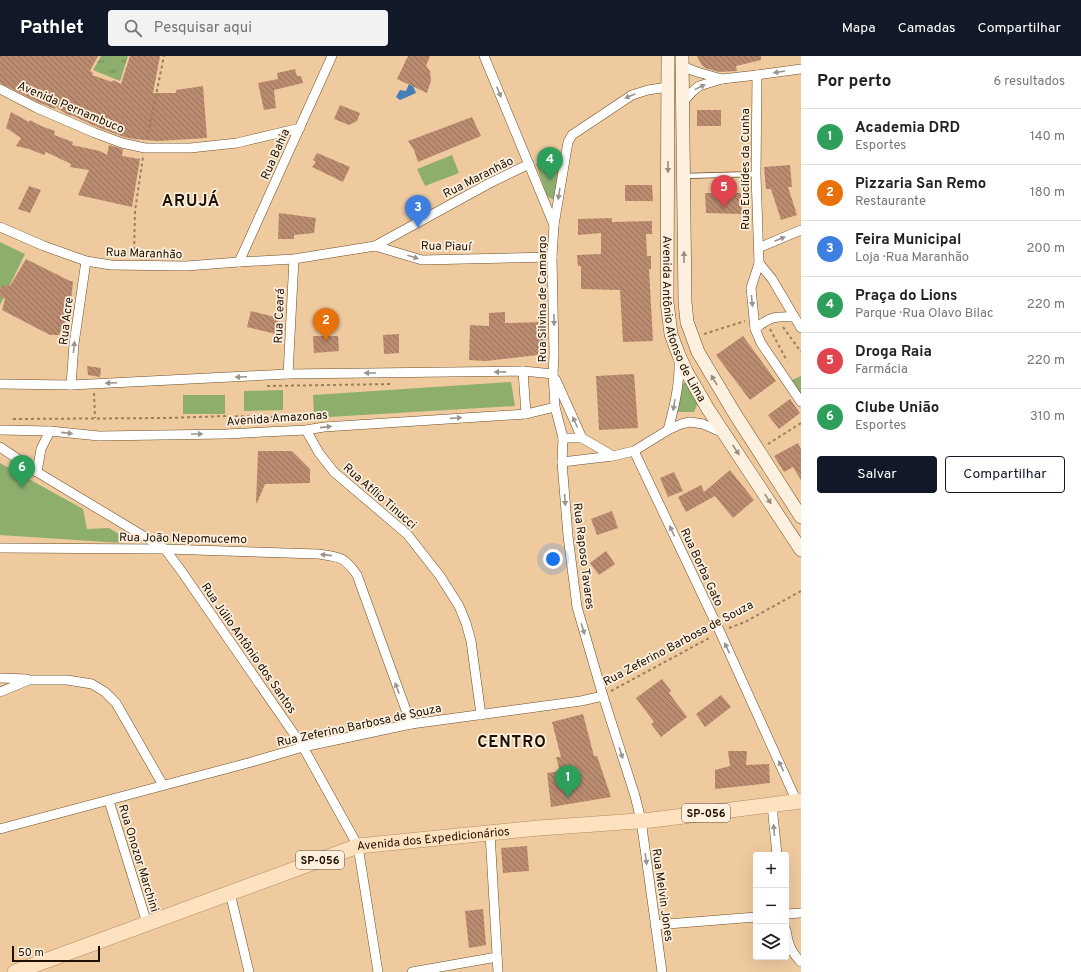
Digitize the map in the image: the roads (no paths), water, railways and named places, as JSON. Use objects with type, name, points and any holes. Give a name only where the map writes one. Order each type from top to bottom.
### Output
[{"type":"main road","name":"Avenida Antônio Afonso de Lima","points":[[668,56],[667,302],[669,325],[686,372],[708,409],[801,550]]},
{"type":"main road","name":"Avenida Antônio Afonso de Lima","points":[[682,61],[685,302],[687,322],[698,352],[741,424],[801,516]]},
{"type":"main road","points":[[668,128],[683,129]]},
{"type":"main road","points":[[667,302],[685,302]]},
{"type":"main road","points":[[725,434],[741,424]]},
{"type":"main road","name":"Avenida dos Expedicionários","points":[[15,972],[358,846],[490,832],[641,820],[799,802]]},
{"type":"street","name":"Rua Bahia","points":[[240,262],[332,56]]},
{"type":"street","points":[[484,56],[554,225]]},
{"type":"street","points":[[682,61],[701,73],[722,79]]},
{"type":"street","points":[[682,103],[700,86],[722,79],[801,68]]},
{"type":"street","name":"Rua Euclídes da Cunha","points":[[757,75],[756,174],[759,263]]},
{"type":"street","name":"Rua Silvina de Camargo","points":[[555,407],[553,374],[552,257],[554,225],[568,142],[572,134],[632,94],[668,87]]},
{"type":"street","name":"Avenida Pernambuco","points":[[0,89],[37,108],[95,133],[122,143],[145,148],[190,148],[237,143],[300,128]]},
{"type":"street","name":"Rua Maranhão","points":[[375,246],[481,187],[529,164]]},
{"type":"street","name":"Rua Maranhão","points":[[0,226],[44,246],[86,261],[111,265],[186,266],[294,259]]},
{"type":"street","points":[[758,248],[801,230]]},
{"type":"street","name":"Rua Piauí","points":[[294,259],[375,246],[422,260],[552,257]]},
{"type":"street","name":"Rua Ceará","points":[[288,374],[294,259]]},
{"type":"street","name":"Rua Acre","points":[[71,385],[74,344],[86,261]]},
{"type":"street","points":[[759,263],[772,279],[801,328]]},
{"type":"street","points":[[759,263],[751,288],[755,329],[761,343],[801,402]]},
{"type":"street","points":[[755,329],[766,320],[774,317],[794,317]]},
{"type":"street","points":[[668,430],[674,410],[680,374],[678,353]]},
{"type":"street","points":[[523,371],[526,414]]},
{"type":"street","points":[[0,384],[71,385],[288,374],[523,371],[553,374],[582,438]]},
{"type":"street","name":"Avenida Amazonas","points":[[0,430],[50,431],[99,436],[226,434],[306,430],[324,426],[526,414],[555,407]]},
{"type":"street","name":"Rua Raposo Tavares","points":[[555,407],[563,438],[562,462],[568,536],[577,607],[641,820]]},
{"type":"street","points":[[562,462],[613,456],[634,451],[668,430],[690,422],[703,424],[725,434]]},
{"type":"street","name":"Rua Atílio Tinucci","points":[[306,430],[319,453],[334,472],[407,534],[440,576],[459,606],[466,623],[471,642],[480,715]]},
{"type":"street","points":[[37,472],[41,450],[50,431]]},
{"type":"street","points":[[563,438],[582,438],[613,456]]},
{"type":"street","points":[[0,447],[37,472],[165,549]]},
{"type":"street","name":"Rua Borba Gato","points":[[634,451],[799,802]]},
{"type":"street","name":"Rua João Nepomucemo","points":[[0,548],[165,549],[318,554],[336,556],[344,559],[350,564],[357,575],[411,724]]},
{"type":"street","name":"Rua Júlio Antônio dos Santos","points":[[165,549],[303,746],[358,846],[378,972]]},
{"type":"street","points":[[0,678],[67,680],[92,684],[105,692],[116,703],[163,785]]},
{"type":"street","points":[[0,692],[29,680]]},
{"type":"street","name":"Rua Zeferino Barbosa de Souza","points":[[0,829],[248,763],[303,746],[411,724],[581,701],[603,696]]},
{"type":"street","name":"Rua Onozor Marchini","points":[[109,801],[147,923]]},
{"type":"street","points":[[772,805],[776,852]]},
{"type":"street","name":"Rua Melvin Jones","points":[[641,820],[662,972]]},
{"type":"street","points":[[490,832],[498,972]]},
{"type":"street","points":[[230,893],[249,972]]},
{"type":"street","points":[[789,914],[801,913]]},
{"type":"street","points":[[655,925],[753,917]]},
{"type":"street","points":[[789,947],[801,962]]},
{"type":"street","points":[[412,972],[497,957]]},
{"type":"lane","points":[[683,176],[756,174]]},
{"type":"water","points":[[409,84],[412,84],[416,93],[400,100],[396,97],[400,90],[406,91]]},
{"type":"place","name":"Praça do Lions","points":[[550,180]]},
{"type":"place","name":"Droga Raia","points":[[724,208]]},
{"type":"place","name":"Feira Municipal","points":[[418,228]]},
{"type":"place","name":"Pizzaria San Remo","points":[[326,341]]},
{"type":"place","name":"Clube União","points":[[22,488]]},
{"type":"place","name":"Academia DRD","points":[[568,798]]},
{"type":"district","name":"ARUJÁ","points":[[191,200]]},
{"type":"district","name":"CENTRO","points":[[512,741]]}]
